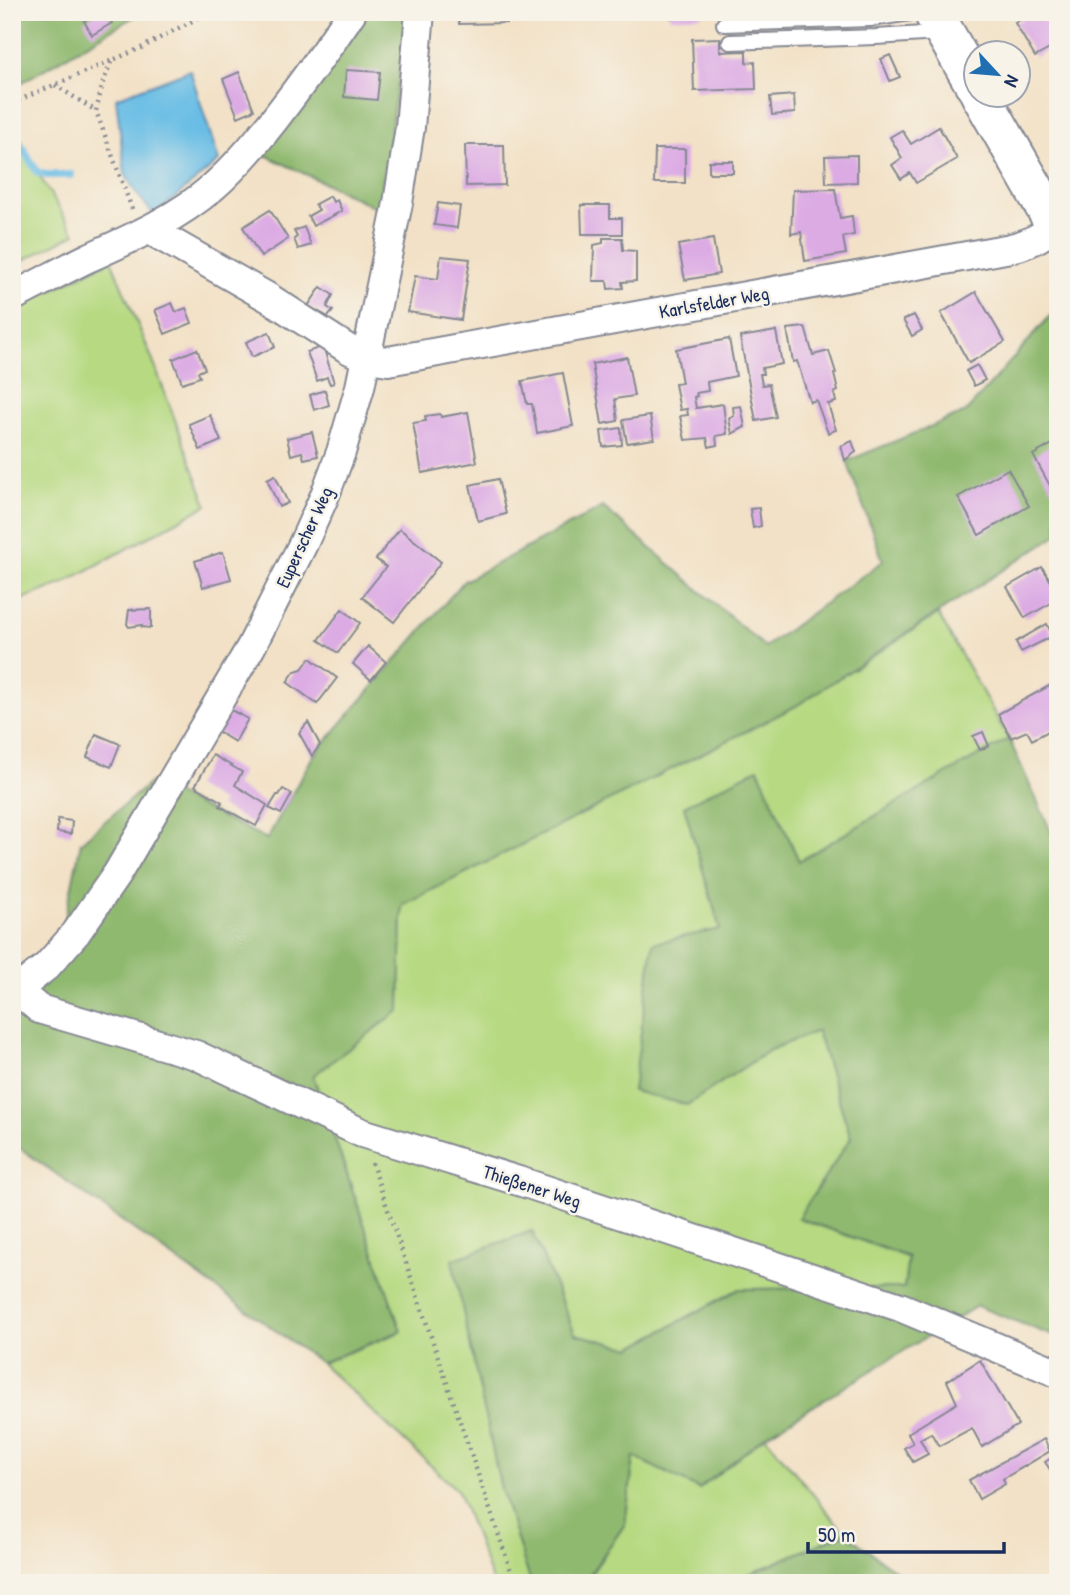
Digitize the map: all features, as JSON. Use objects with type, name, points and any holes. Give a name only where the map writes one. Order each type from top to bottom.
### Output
[{"type":"main road","points":[[931,19],[962,67]]},
{"type":"main road","points":[[988,108],[1057,226]]},
{"type":"street","points":[[12,297],[150,230],[212,188],[260,137],[307,77],[352,12]]},
{"type":"street","name":"Euperscher Weg","points":[[15,991],[47,965],[76,933],[117,874],[251,647],[325,495],[341,452],[367,358],[398,203],[410,127],[420,12]]},
{"type":"street","name":"Karlsfelder Weg","points":[[367,358],[388,360],[998,250],[1023,245],[1057,226]]},
{"type":"street","points":[[150,230],[367,358]]},
{"type":"street","name":"Thießener Weg","points":[[15,991],[39,1009],[197,1055],[362,1133],[525,1183],[900,1307],[1058,1373]]},
{"type":"lane","points":[[724,24],[931,19]]},
{"type":"lane","points":[[730,42],[876,37],[931,19]]},
{"type":"path","points":[[12,103],[141,48],[209,12]]},
{"type":"path","points":[[111,61],[96,111],[123,186]]},
{"type":"path","points":[[54,85],[96,111]]},
{"type":"path","points":[[362,1133],[515,1583]]},
{"type":"green space","points":[[12,12],[142,12],[12,88]]},
{"type":"green space","points":[[360,12],[408,12],[379,209],[261,153]]},
{"type":"green space","points":[[12,131],[75,234],[12,266]]},
{"type":"green space","points":[[111,260],[151,356],[207,505],[64,583],[12,603],[12,310]]},
{"type":"green space","points":[[1058,307],[1058,534],[796,706],[402,905],[400,1010],[313,1076],[401,1331],[321,1363],[12,1145],[12,1008],[44,986],[63,929],[81,842],[151,782],[267,839],[313,756],[464,581],[603,507],[765,647],[883,561],[847,461],[966,412]]},
{"type":"green space","points":[[938,614],[1009,739],[799,861],[720,929],[633,1090],[687,1105],[770,1050],[817,1031],[851,1138],[799,1218],[909,1258],[904,1288],[739,1289],[631,1348],[575,1334],[532,1231],[453,1260],[501,1489],[531,1583],[493,1583],[458,1491],[321,1363],[401,1332],[313,1075],[400,1010],[402,905],[796,706]]},
{"type":"green space","points":[[1009,739],[1058,847],[1058,1338],[977,1306],[765,1436],[699,1489],[634,1457],[625,1524],[586,1580],[573,1583],[531,1583],[501,1489],[452,1260],[532,1231],[575,1334],[631,1348],[739,1289],[904,1288],[908,1257],[798,1218],[851,1138],[817,1031],[770,1050],[687,1105],[633,1091],[653,943],[720,929],[684,806],[758,768],[799,861]]},
{"type":"green space","points":[[765,1436],[845,1533],[728,1583],[573,1583],[587,1580],[625,1524],[634,1456],[699,1489]]},
{"type":"green space","points":[[845,1533],[912,1583],[728,1583]]},
{"type":"water","points":[[190,70],[219,161],[154,215],[125,174],[116,98]]},
{"type":"building","points":[[99,12],[106,12],[112,23],[92,35],[84,21]]},
{"type":"building","points":[[459,12],[506,12],[507,23],[459,24]]},
{"type":"building","points":[[670,12],[701,12],[701,16],[670,18]]},
{"type":"building","points":[[1033,12],[1050,12],[1058,25],[1058,54],[1053,47],[1035,57],[1032,52],[1032,38],[1024,38],[1015,23]]},
{"type":"building","points":[[720,38],[720,52],[746,51],[746,63],[755,62],[756,89],[694,91],[692,39]]},
{"type":"building","points":[[890,55],[900,77],[890,81],[881,59]]},
{"type":"building","points":[[346,70],[380,72],[377,100],[344,97]]},
{"type":"building","points":[[239,72],[254,110],[238,117],[223,79]]},
{"type":"building","points":[[794,95],[795,113],[772,115],[770,97]]},
{"type":"building","points":[[939,127],[957,159],[916,183],[910,173],[901,179],[892,165],[902,158],[890,137],[902,130],[911,144]]},
{"type":"building","points":[[465,145],[504,145],[505,185],[466,186]]},
{"type":"building","points":[[655,149],[685,149],[685,183],[654,183]]},
{"type":"building","points":[[857,155],[857,182],[826,183],[825,156]]},
{"type":"building","points":[[709,161],[733,161],[733,173],[709,173]]},
{"type":"building","points":[[835,189],[840,218],[852,216],[854,235],[843,237],[846,254],[805,261],[801,232],[791,234],[793,190]]},
{"type":"building","points":[[330,196],[333,202],[337,200],[342,211],[313,226],[308,216],[319,210],[315,204]]},
{"type":"building","points":[[438,203],[460,206],[457,228],[434,225]]},
{"type":"building","points":[[581,205],[610,205],[610,218],[622,218],[622,234],[582,234]]},
{"type":"building","points":[[270,210],[288,239],[261,257],[243,227]]},
{"type":"building","points":[[304,227],[311,245],[298,249],[294,231]]},
{"type":"building","points":[[603,238],[622,238],[623,250],[636,251],[636,281],[622,282],[623,288],[608,289],[607,281],[593,281],[594,245],[603,243]]},
{"type":"building","points":[[713,239],[719,274],[685,280],[678,245]]},
{"type":"building","points":[[441,256],[470,259],[461,320],[408,312],[415,276],[438,279]]},
{"type":"building","points":[[321,287],[333,295],[327,307],[333,311],[328,317],[308,306]]},
{"type":"building","points":[[976,292],[1005,342],[969,363],[941,313]]},
{"type":"building","points":[[172,303],[176,312],[186,308],[192,323],[165,334],[155,310]]},
{"type":"building","points":[[914,315],[922,330],[912,336],[903,320]]},
{"type":"building","points":[[805,327],[813,355],[829,351],[836,373],[836,402],[828,404],[836,430],[828,433],[816,400],[810,402],[797,361],[793,362],[787,329]]},
{"type":"building","points":[[776,331],[782,364],[762,368],[763,374],[760,374],[762,385],[769,384],[776,417],[756,421],[740,337]]},
{"type":"building","points":[[269,332],[275,347],[252,357],[246,342]]},
{"type":"building","points":[[729,339],[736,376],[707,382],[708,391],[696,393],[697,396],[694,397],[696,408],[723,404],[727,434],[716,436],[717,445],[709,447],[707,438],[685,440],[680,416],[688,415],[687,409],[680,410],[675,384],[682,383],[676,349]]},
{"type":"building","points":[[324,346],[334,383],[330,384],[327,377],[317,381],[307,352]]},
{"type":"building","points":[[197,349],[205,369],[198,372],[200,377],[182,383],[173,359]]},
{"type":"building","points":[[627,357],[634,396],[615,399],[618,421],[602,424],[592,364]]},
{"type":"building","points":[[977,365],[985,380],[974,386],[966,371]]},
{"type":"building","points":[[563,373],[573,426],[537,433],[532,404],[527,404],[522,381]]},
{"type":"building","points":[[325,390],[329,405],[314,410],[310,395]]},
{"type":"building","points":[[741,406],[745,427],[732,434],[729,418],[734,416],[733,407]]},
{"type":"building","points":[[468,412],[477,462],[422,473],[413,423],[426,421],[425,416],[440,414],[441,417]]},
{"type":"building","points":[[210,415],[221,441],[200,450],[189,424]]},
{"type":"building","points":[[650,416],[654,439],[627,443],[623,420]]},
{"type":"building","points":[[621,428],[622,445],[603,447],[601,431]]},
{"type":"building","points":[[312,432],[318,456],[304,459],[302,452],[291,455],[287,438]]},
{"type":"building","points":[[852,441],[856,452],[845,460],[841,446]]},
{"type":"building","points":[[1058,441],[1058,491],[1054,493],[1033,455]]},
{"type":"building","points":[[1008,469],[1029,506],[979,535],[958,497]]},
{"type":"building","points":[[275,475],[288,503],[279,507],[267,479]]},
{"type":"building","points":[[498,479],[506,514],[478,521],[470,485]]},
{"type":"building","points":[[759,508],[761,526],[753,528],[750,509]]},
{"type":"building","points":[[400,529],[441,562],[394,622],[362,597],[386,567],[376,559]]},
{"type":"building","points":[[223,552],[231,579],[203,587],[195,561]]},
{"type":"building","points":[[1042,567],[1058,593],[1058,599],[1025,618],[1007,587]]},
{"type":"building","points":[[151,609],[151,628],[142,625],[129,627],[129,610]]},
{"type":"building","points":[[342,609],[360,623],[338,653],[319,640]]},
{"type":"building","points":[[1047,624],[1053,636],[1021,652],[1016,642]]},
{"type":"building","points":[[368,646],[386,662],[371,680],[353,664]]},
{"type":"building","points":[[310,658],[337,678],[317,704],[287,682]]},
{"type":"building","points":[[1058,681],[1058,726],[1032,740],[1027,731],[1011,738],[998,714]]},
{"type":"building","points":[[231,710],[248,719],[235,742],[218,732]]},
{"type":"building","points":[[308,722],[320,745],[312,756],[299,733]]},
{"type":"building","points":[[983,732],[989,746],[980,750],[973,736]]},
{"type":"building","points":[[96,734],[120,744],[111,767],[87,757]]},
{"type":"building","points":[[213,755],[242,772],[235,785],[267,805],[256,826],[220,806],[222,802],[195,786]]},
{"type":"building","points":[[283,789],[292,794],[281,814],[269,808]]},
{"type":"building","points":[[58,819],[72,821],[71,834],[57,832]]},
{"type":"building","points":[[980,1360],[1018,1425],[982,1447],[972,1428],[939,1446],[931,1433],[920,1439],[928,1454],[913,1462],[904,1448],[913,1443],[908,1433],[957,1403],[947,1381]]},
{"type":"building","points":[[1044,1439],[1050,1451],[1003,1479],[1005,1484],[979,1499],[969,1480]]},
{"type":"building","points":[[1058,1454],[1058,1481],[1045,1462]]},
{"type":"waterway","points":[[12,130],[37,172],[46,175],[71,175]]}]
